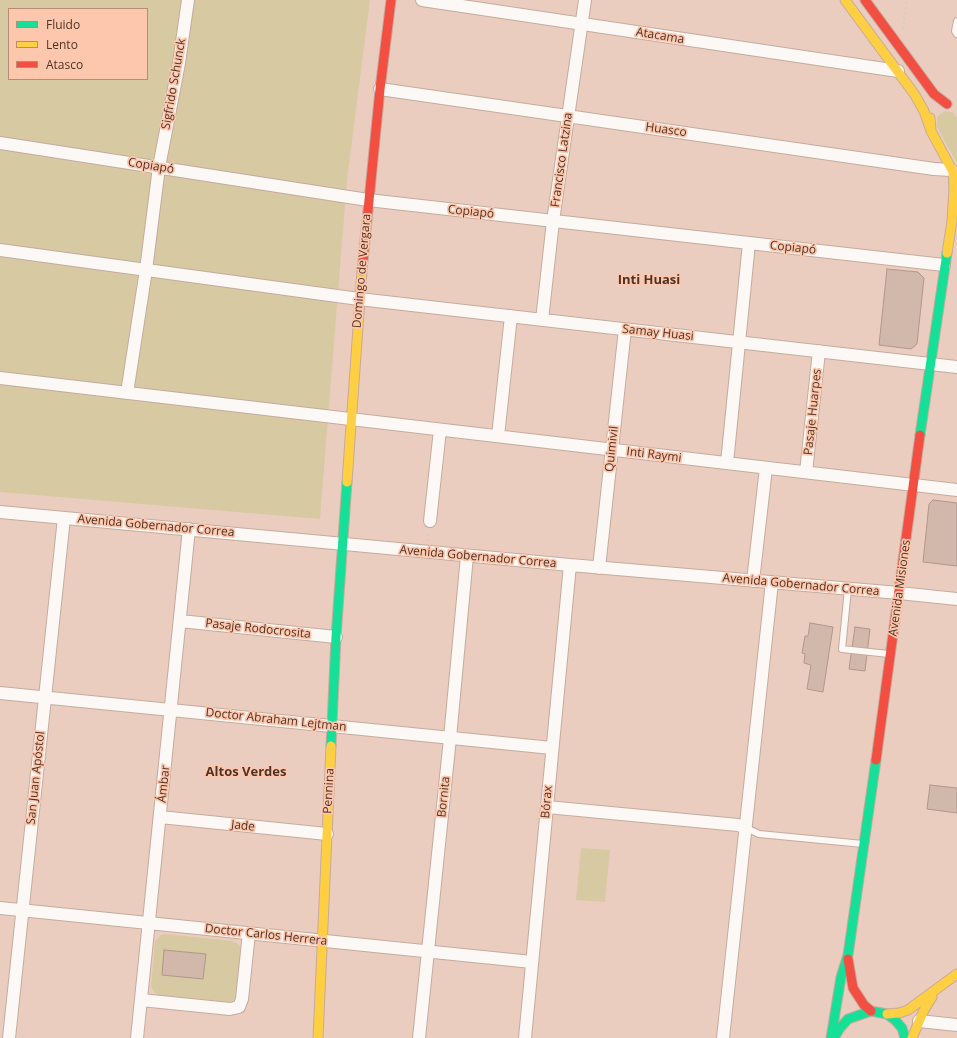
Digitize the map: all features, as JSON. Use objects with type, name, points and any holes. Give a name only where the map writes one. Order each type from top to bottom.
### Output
[{"type":"street","name":"Sigfrido Schunck","points":[[127,393],[146,270],[159,167],[179,63],[188,0]]},
{"type":"street","name":"Domingo de Vergara","points":[[342,544],[359,299],[368,200],[391,0]]},
{"type":"street","name":"Atacama","points":[[422,0],[481,4],[581,24],[898,71]]},
{"type":"street","name":"Francisco Latzina","points":[[542,320],[553,221],[585,0]]},
{"type":"street","points":[[845,0],[920,103],[930,128],[954,174]]},
{"type":"street","points":[[865,0],[934,94],[952,104]]},
{"type":"street","name":"Huasco","points":[[380,89],[934,169],[954,174]]},
{"type":"street","points":[[930,128],[930,119],[935,110],[952,104]]},
{"type":"street","name":"Copiapó","points":[[0,143],[368,200],[944,265]]},
{"type":"street","name":"Avenida Misiones","points":[[832,1038],[841,977],[848,955],[891,655],[913,485],[944,265],[952,221],[954,174]]},
{"type":"street","name":"Avenida Misiones","points":[[952,221],[957,209]]},
{"type":"street","points":[[726,463],[749,243]]},
{"type":"street","name":"Samay Huasi","points":[[0,250],[359,299],[957,367]]},
{"type":"street","points":[[498,436],[511,316]]},
{"type":"street","name":"Quimivil","points":[[600,568],[625,329]]},
{"type":"street","name":"Pasaje Huarpes","points":[[806,472],[819,351]]},
{"type":"street","name":"Inti Raymi","points":[[0,378],[957,490]]},
{"type":"street","points":[[430,521],[440,430]]},
{"type":"street","points":[[753,581],[766,468]]},
{"type":"street","name":"Avenida Gobernador Correa","points":[[0,512],[467,556],[957,599]]},
{"type":"street","name":"San Juan Apóstol","points":[[9,1038],[64,518]]},
{"type":"street","name":"Ámbar","points":[[137,1038],[189,529]]},
{"type":"street","name":"Pennina","points":[[318,1038],[326,834],[342,544]]},
{"type":"street","name":"Bornita","points":[[419,1038],[467,556]]},
{"type":"street","name":"Bórax","points":[[525,1038],[570,565]]},
{"type":"street","points":[[723,1038],[772,582]]},
{"type":"street","name":"Pasaje Rodocrosita","points":[[180,622],[336,637]]},
{"type":"street","name":"Doctor Abraham Lejtman","points":[[0,693],[552,748]]},
{"type":"street","points":[[547,807],[738,825],[746,828]]},
{"type":"street","name":"Jade","points":[[160,817],[326,834]]},
{"type":"street","name":"Doctor Carlos Herrera","points":[[0,908],[532,962]]},
{"type":"street","points":[[141,1000],[230,1009],[239,1007],[242,999],[249,933]]},
{"type":"street","name":"Avenida Misiones","points":[[848,955],[853,988],[859,998],[871,1011]]},
{"type":"street","points":[[832,1038],[848,1019],[871,1011],[888,1014],[908,1010],[957,974]]},
{"type":"street","points":[[912,1038],[935,991]]},
{"type":"street","points":[[888,1014],[902,1028],[905,1038]]},
{"type":"street","points":[[919,1021],[957,1025]]},
{"type":"lane","points":[[957,21],[955,31],[957,34]]},
{"type":"lane","points":[[848,589],[842,649],[891,655]]},
{"type":"lane","points":[[746,828],[759,834],[864,844]]},
{"type":"path","points":[[901,48],[907,0]]},
{"type":"path","points":[[427,552],[430,521]]},
{"type":"shaded area","points":[[0,0],[370,0],[347,180],[320,519],[0,492]]},
{"type":"shaded area","points":[[945,111],[952,112],[957,117],[957,163],[937,127],[937,117]]},
{"type":"shaded area","points":[[581,848],[610,850],[605,902],[576,900]]},
{"type":"shaded area","points":[[165,934],[233,941],[237,943],[240,946],[241,952],[237,994],[235,998],[229,1002],[159,995],[155,993],[151,987],[155,941],[161,935]]},
{"type":"building","points":[[887,269],[918,272],[924,278],[917,344],[911,349],[879,345]]},
{"type":"building","points":[[933,500],[957,503],[957,566],[923,562],[929,504]]},
{"type":"building","points":[[810,623],[833,627],[823,692],[807,689],[811,665],[804,663],[805,654],[802,653],[805,636],[808,636]]},
{"type":"building","points":[[855,627],[870,629],[865,671],[849,669]]},
{"type":"building","points":[[930,785],[957,788],[957,813],[927,809]]},
{"type":"building","points":[[164,950],[206,954],[203,979],[162,975]]},
{"type":"traffic: fast","points":[[920,435],[947,253]]},
{"type":"traffic: fast","points":[[331,746],[336,637],[347,482]]},
{"type":"traffic: fast","points":[[831,1038],[841,977],[848,955],[876,760]]},
{"type":"traffic: fast","points":[[834,1038],[848,1019],[871,1011],[887,1014],[895,1020],[902,1028],[905,1038]]},
{"type":"traffic: slow","points":[[845,0],[915,95],[924,111],[930,128]]},
{"type":"traffic: slow","points":[[930,118],[931,131],[957,179]]},
{"type":"traffic: slow","points":[[947,253],[952,221],[954,188],[953,173]]},
{"type":"traffic: slow","points":[[347,482],[362,271]]},
{"type":"traffic: slow","points":[[318,1038],[331,746]]},
{"type":"traffic: slow","points":[[887,1014],[899,1013],[908,1010],[957,974]]},
{"type":"traffic: slow","points":[[912,1038],[924,1010],[932,997]]},
{"type":"traffic: jam","points":[[362,271],[380,89],[391,0]]},
{"type":"traffic: jam","points":[[865,0],[934,94],[947,104]]},
{"type":"traffic: jam","points":[[876,760],[920,435]]},
{"type":"traffic: jam","points":[[848,959],[853,988],[864,1005],[871,1011]]},
{"type":"district","name":"Inti Huasi","points":[[649,280]]},
{"type":"district","name":"Altos Verdes","points":[[246,772]]}]
